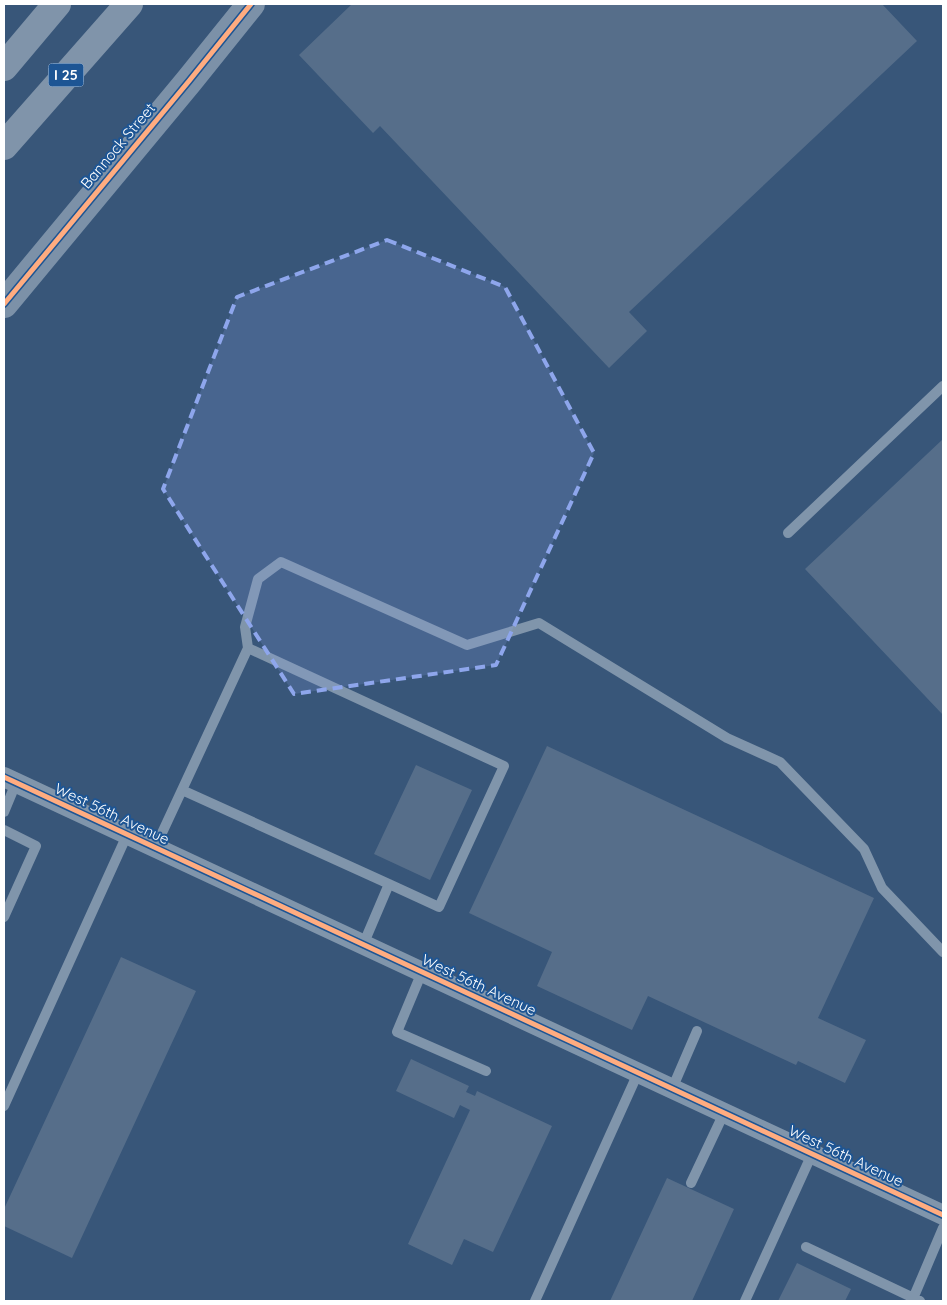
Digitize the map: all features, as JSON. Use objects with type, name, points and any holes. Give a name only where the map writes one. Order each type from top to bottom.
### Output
[{"type":"highway","points":[[4,67],[58,4]]},
{"type":"highway","name":"I 25","points":[[4,146],[129,4]]},
{"type":"street","name":"Bannock Street","points":[[4,304],[251,4]]},
{"type":"street","name":"West 56th Avenue","points":[[10,780],[943,1215]]},
{"type":"lane","points":[[788,533],[943,386]]},
{"type":"lane","points":[[155,848],[248,648],[245,627],[258,579],[281,562],[467,645],[540,623],[727,738],[780,762],[864,849],[882,888],[943,952]]},
{"type":"lane","points":[[182,790],[439,907],[504,766],[248,648]]},
{"type":"lane","points":[[4,812],[10,780]]},
{"type":"lane","points":[[4,830],[36,846],[4,917]]},
{"type":"lane","points":[[4,1106],[127,835]]},
{"type":"lane","points":[[363,945],[388,884]]},
{"type":"lane","points":[[422,972],[397,1032],[486,1071]]},
{"type":"lane","points":[[672,1089],[697,1031]]},
{"type":"lane","points":[[535,1301],[638,1073]]},
{"type":"lane","points":[[690,1183],[724,1113]]},
{"type":"lane","points":[[745,1301],[812,1154]]},
{"type":"lane","points":[[806,1247],[916,1300],[943,1228]]},
{"type":"highlighted area","points":[[387,240],[505,287],[594,453],[496,665],[294,694],[163,489],[237,297]]},
{"type":"building","points":[[352,4],[882,4],[917,41],[629,312],[647,331],[609,368],[380,126],[373,133],[299,55]]},
{"type":"building","points":[[943,439],[943,715],[805,569]]},
{"type":"building","points":[[547,746],[874,898],[818,1018],[866,1040],[845,1083],[798,1061],[796,1065],[648,996],[632,1030],[537,986],[552,952],[469,913]]},
{"type":"building","points":[[416,765],[472,790],[430,880],[374,854]]},
{"type":"building","points":[[121,957],[196,991],[72,1258],[4,1226],[4,1209]]},
{"type":"building","points":[[411,1059],[469,1086],[466,1092],[475,1096],[477,1091],[552,1126],[493,1252],[464,1239],[452,1265],[408,1244],[470,1110],[460,1105],[454,1118],[396,1091]]},
{"type":"building","points":[[667,1178],[734,1209],[692,1301],[610,1301]]},
{"type":"building","points":[[797,1263],[851,1289],[845,1301],[778,1301]]},
{"type":"cycle path","points":[[4,304],[251,4]]},
{"type":"cycle path","points":[[4,777],[943,1215]]}]
